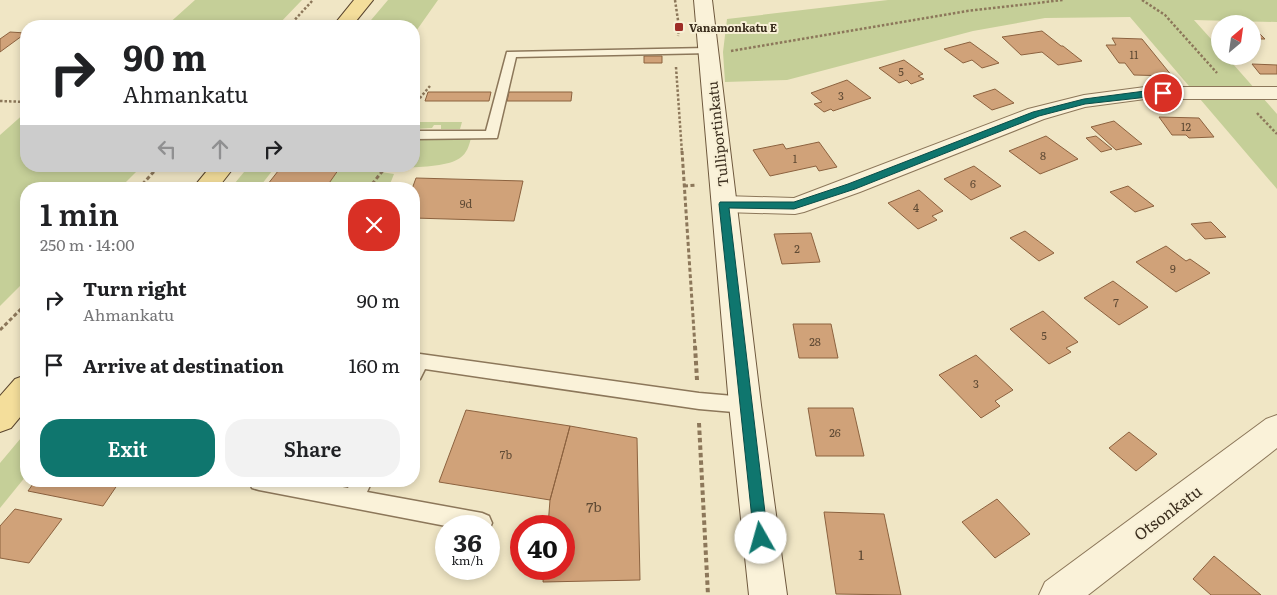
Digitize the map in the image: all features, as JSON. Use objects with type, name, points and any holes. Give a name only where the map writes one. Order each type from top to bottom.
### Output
[{"type":"main road","points":[[347,20],[364,0]]},
{"type":"main road","points":[[210,182],[219,172]]},
{"type":"main road","points":[[0,418],[20,395]]},
{"type":"street","name":"Tulliportinkatu","points":[[703,0],[715,52],[724,204],[745,405],[768,595]]},
{"type":"street","points":[[724,204],[794,206],[852,186],[1036,114],[1084,102],[1145,93],[1277,93]]},
{"type":"street","name":"Otsonkatu","points":[[1058,595],[1277,429]]},
{"type":"lane","points":[[420,135],[492,135],[511,54],[715,52]]},
{"type":"lane","points":[[420,362],[698,401],[745,405]]},
{"type":"lane","points":[[324,487],[357,490],[452,515]]},
{"type":"path","points":[[295,20],[313,0]]},
{"type":"path","points":[[675,0],[679,27],[676,51],[677,103],[698,401],[708,595]]},
{"type":"path","points":[[715,52],[967,12],[1063,0]]},
{"type":"path","points":[[1142,0],[1165,15],[1208,64],[1277,134]]},
{"type":"path","points":[[420,98],[430,86]]},
{"type":"path","points":[[0,101],[20,102]]},
{"type":"path","points":[[144,182],[154,172]]},
{"type":"path","points":[[374,182],[382,172]]},
{"type":"path","points":[[0,330],[20,310]]},
{"type":"green space","points":[[195,0],[302,0],[283,20],[173,20]]},
{"type":"green space","points":[[388,0],[438,0],[420,26],[420,20],[371,20]]},
{"type":"green space","points":[[888,0],[1277,0],[1277,22],[1261,22],[1261,15],[1211,15],[1211,20],[1194,20],[1211,39],[1211,65],[1234,65],[1277,114],[1277,189],[1130,17],[1045,18],[973,31],[787,80],[725,82],[723,52],[727,19]]},
{"type":"green space","points":[[20,117],[20,172],[136,172],[126,182],[20,182],[20,286],[0,306],[0,135]]},
{"type":"green space","points":[[420,122],[462,122],[460,129],[441,129],[441,125],[434,125],[432,128],[420,129]]},
{"type":"green space","points":[[420,138],[471,138],[468,147],[460,158],[446,164],[420,167]]},
{"type":"green space","points":[[244,172],[271,172],[263,182],[236,182]]},
{"type":"green space","points":[[337,172],[381,172],[394,174],[391,182],[330,182]]},
{"type":"green space","points":[[20,439],[20,483],[0,508],[0,463]]},
{"type":"building","points":[[1042,31],[1082,61],[1058,65],[1042,52],[1021,55],[1002,37]]},
{"type":"building","points":[[10,32],[20,33],[20,37],[0,52],[0,39]]},
{"type":"building","points":[[1112,38],[1142,39],[1172,76],[1134,75],[1125,63],[1119,63],[1106,45],[1116,45]]},
{"type":"building","points":[[970,42],[999,63],[982,68],[972,60],[963,63],[944,49]]},
{"type":"building","points":[[644,56],[662,56],[662,63],[644,63]]},
{"type":"building","points":[[904,60],[923,74],[918,76],[924,79],[911,84],[907,80],[899,83],[879,68]]},
{"type":"building","points":[[1253,65],[1277,65],[1277,74],[1260,74]]},
{"type":"building","points":[[847,80],[871,98],[833,111],[831,109],[824,112],[814,104],[822,102],[811,93]]},
{"type":"building","points":[[995,89],[1014,103],[992,110],[973,96]]},
{"type":"building","points":[[428,92],[491,92],[489,101],[425,101]]},
{"type":"building","points":[[509,92],[572,92],[571,101],[507,101]]},
{"type":"building","points":[[1159,117],[1199,118],[1214,137],[1189,138],[1186,135],[1172,135]]},
{"type":"building","points":[[1114,121],[1142,144],[1116,150],[1091,127]]},
{"type":"building","points":[[1046,136],[1078,159],[1040,174],[1009,151]]},
{"type":"building","points":[[1096,136],[1112,149],[1101,152],[1086,138]]},
{"type":"building","points":[[819,142],[837,167],[819,171],[816,166],[770,176],[753,150],[783,144],[786,149]]},
{"type":"building","points":[[974,166],[1001,186],[971,200],[944,179]]},
{"type":"building","points":[[277,172],[337,172],[330,182],[269,182]]},
{"type":"building","points":[[416,178],[523,181],[514,221],[420,218],[420,182],[415,182]]},
{"type":"building","points":[[1128,186],[1154,206],[1135,212],[1110,192]]},
{"type":"building","points":[[919,190],[943,211],[932,216],[937,220],[918,229],[888,203]]},
{"type":"building","points":[[1211,222],[1226,237],[1205,239],[1191,224]]},
{"type":"building","points":[[1025,231],[1054,253],[1039,261],[1010,238]]},
{"type":"building","points":[[811,233],[820,262],[782,264],[774,234]]},
{"type":"building","points":[[1166,246],[1186,261],[1190,259],[1210,273],[1176,292],[1136,262]]},
{"type":"building","points":[[1113,281],[1148,307],[1119,325],[1084,298]]},
{"type":"building","points":[[1043,311],[1078,342],[1066,348],[1071,352],[1049,364],[1010,329]]},
{"type":"building","points":[[793,324],[831,324],[838,358],[799,358]]},
{"type":"building","points":[[976,355],[1013,390],[995,401],[1000,406],[981,418],[939,375]]},
{"type":"building","points":[[808,408],[853,408],[864,456],[816,456]]},
{"type":"building","points":[[466,410],[570,426],[550,500],[439,482]]},
{"type":"building","points":[[570,426],[637,438],[640,580],[543,582],[543,580],[575,580],[575,515],[549,515],[550,500]]},
{"type":"building","points":[[1129,432],[1157,454],[1136,471],[1109,448]]},
{"type":"building","points":[[31,487],[116,487],[103,506],[28,491]]},
{"type":"building","points":[[997,499],[1030,534],[995,558],[962,522]]},
{"type":"building","points":[[15,509],[62,519],[29,563],[0,558],[0,526]]},
{"type":"building","points":[[824,512],[884,514],[901,595],[836,594]]},
{"type":"building","points":[[1214,556],[1261,595],[1211,595],[1193,579]]},
{"type":"place","name":"Vanamonkatu E","points":[[679,27]]},
{"type":"route","points":[[761,538],[724,204],[739,206],[794,206],[852,186],[1036,114],[1084,102],[1145,93],[1163,93]]}]
